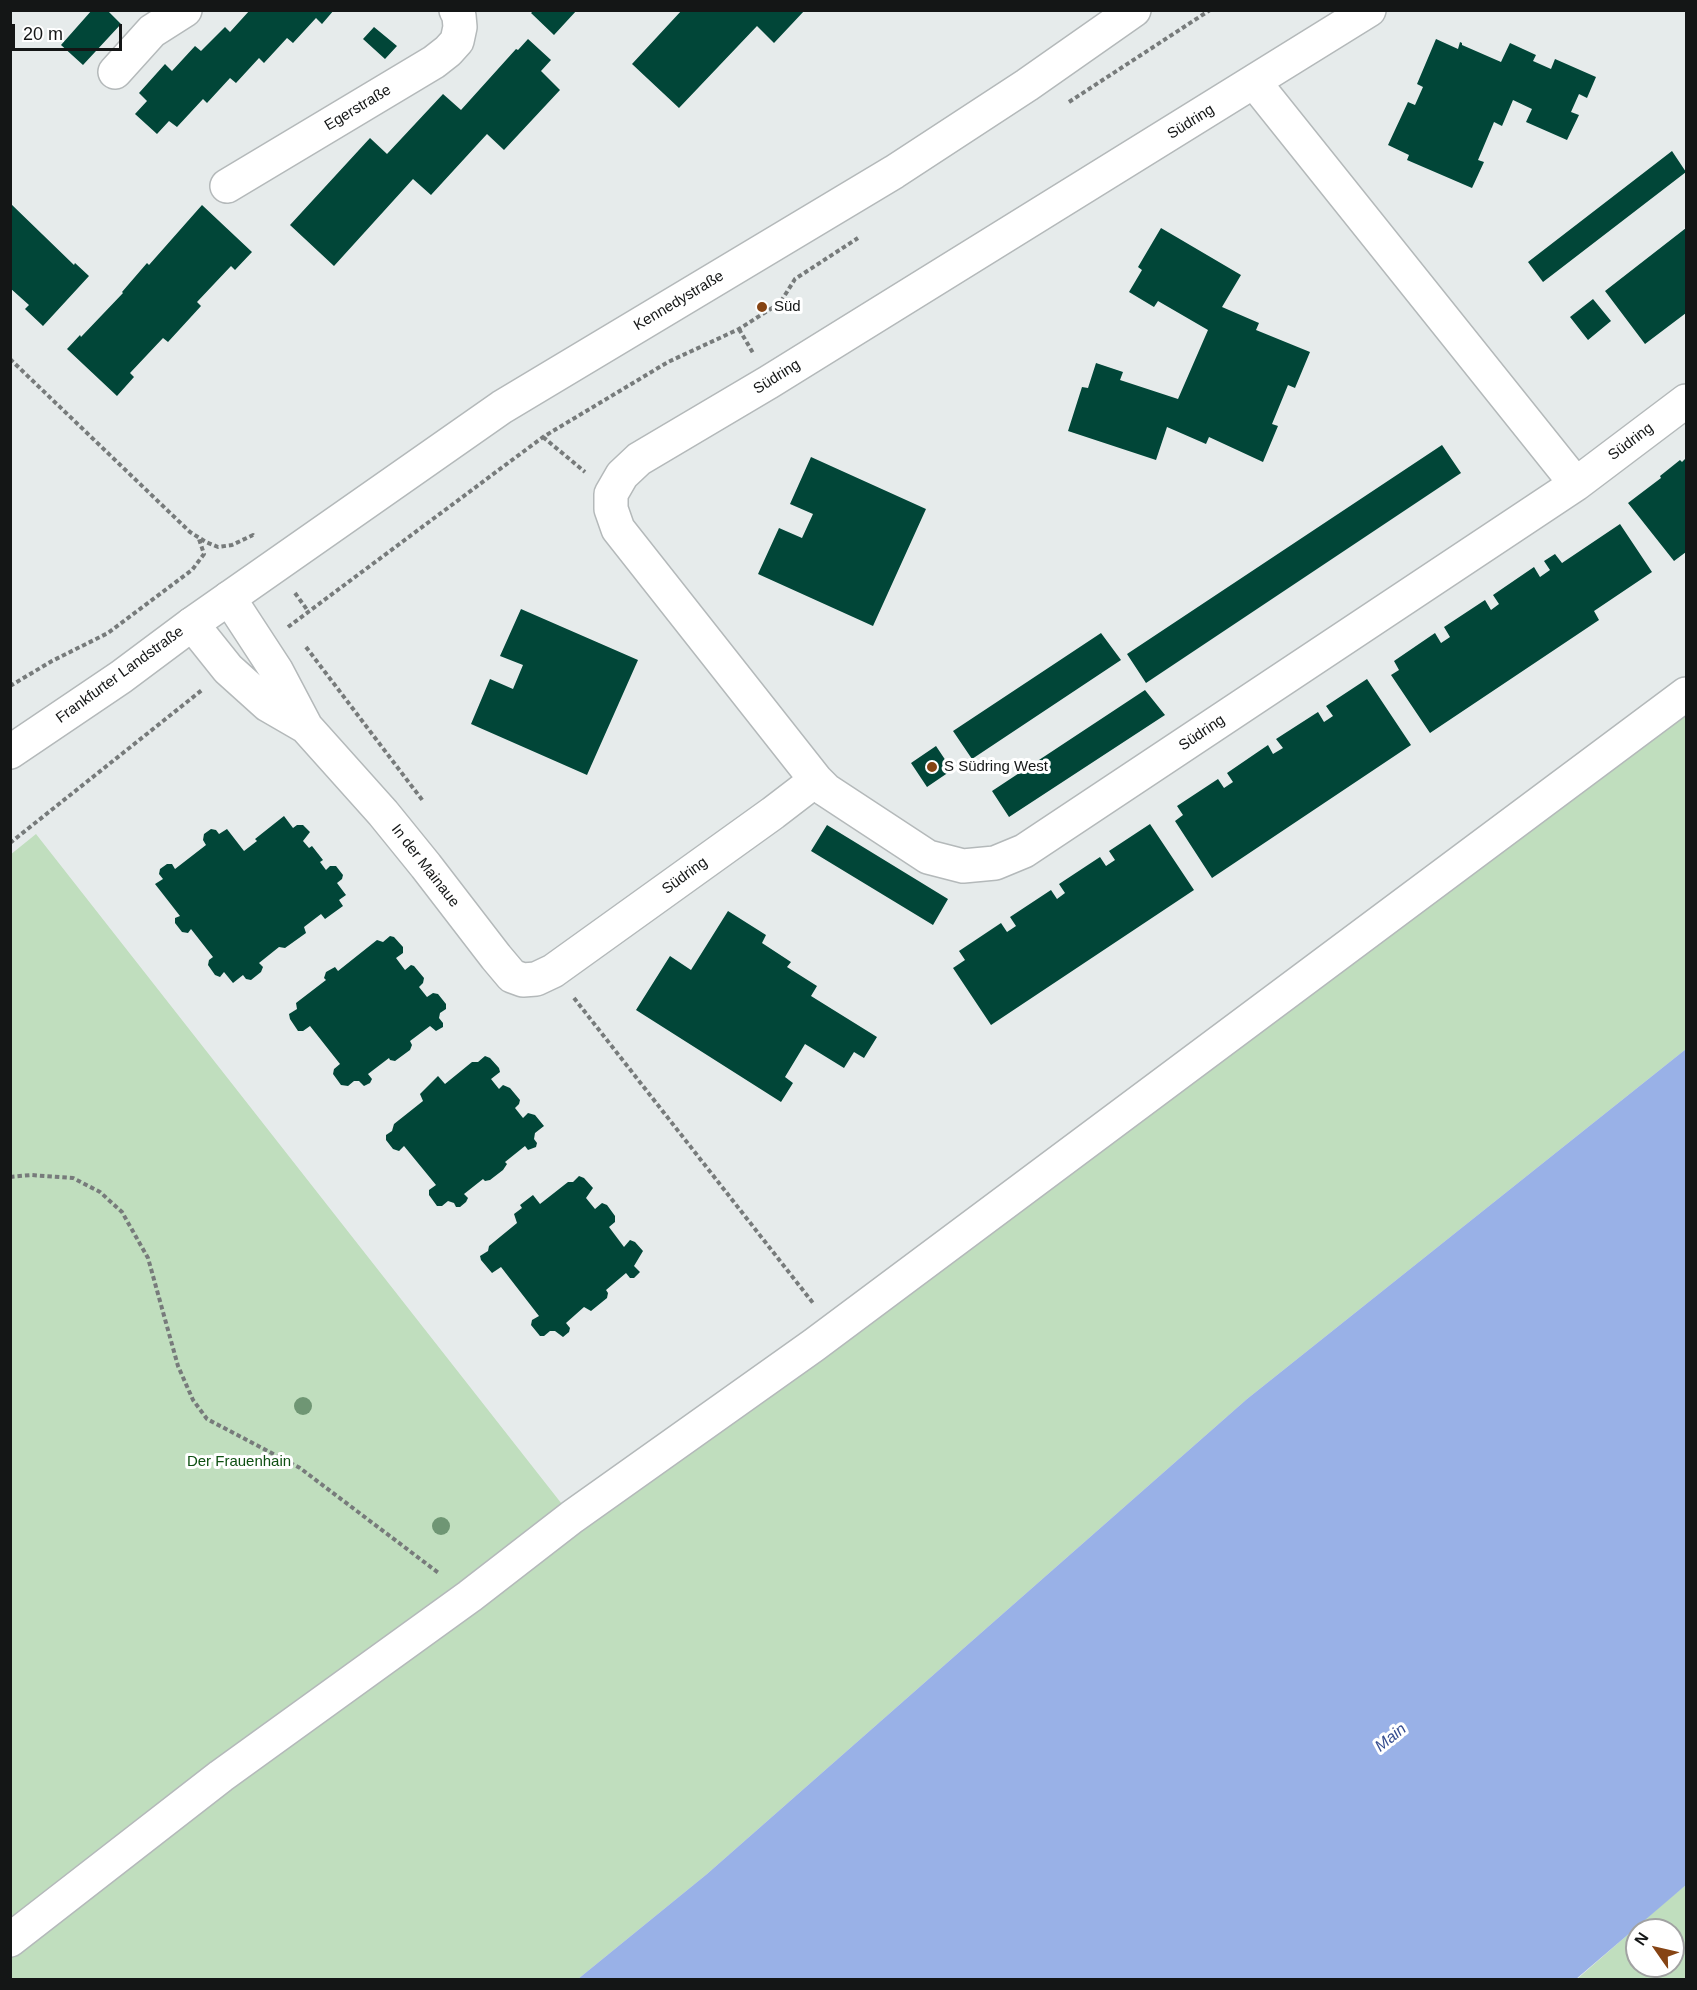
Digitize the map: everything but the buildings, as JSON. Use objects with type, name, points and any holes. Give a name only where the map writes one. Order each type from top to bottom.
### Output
[{"type":"street","points":[[115,72],[152,31],[185,10]]},
{"type":"street","name":"Egerstraße","points":[[227,186],[434,62],[457,40],[460,27],[456,10]]},
{"type":"street","name":"Kennedystraße","points":[[229,598],[502,407],[894,172],[1027,85],[1134,10]]},
{"type":"street","name":"Südring","points":[[1369,10],[1255,83],[769,382],[639,459],[622,475],[611,494],[611,509],[618,529],[816,780],[826,790],[928,857],[963,866],[995,864],[1024,851],[1576,484],[1686,401]]},
{"type":"street","points":[[1255,83],[1576,484]]},
{"type":"street","name":"Frankfurter Landstraße","points":[[10,752],[121,677],[229,598]]},
{"type":"street","name":"In der Mainaue","points":[[229,598],[276,670],[306,727],[390,822],[512,976],[524,980],[536,979],[553,971]]},
{"type":"street","name":"In der Mainaue","points":[[192,624],[228,669],[268,705],[306,727]]},
{"type":"street","points":[[10,1940],[220,1776],[470,1596],[572,1517],[833,1331],[1686,694]]},
{"type":"street","name":"Südring","points":[[553,971],[816,780]]},
{"type":"path","points":[[1064,106],[1210,10]]},
{"type":"path","points":[[261,646],[543,437],[668,362],[739,329],[780,303],[795,279],[864,234]]},
{"type":"path","points":[[10,359],[190,532],[218,547],[232,545],[253,535]]},
{"type":"path","points":[[543,437],[611,494]]},
{"type":"path","points":[[10,686],[52,660],[108,633],[192,570],[204,554],[199,538]]},
{"type":"path","points":[[290,625],[297,634]]},
{"type":"path","points":[[304,644],[427,807]]},
{"type":"path","points":[[10,843],[228,669]]},
{"type":"path","points":[[553,971],[833,1331]]},
{"type":"path","points":[[10,1178],[31,1175],[73,1178],[100,1192],[122,1212],[148,1258],[178,1366],[193,1400],[207,1419],[300,1468],[470,1596]]},
{"type":"green space","points":[[1686,708],[1686,1049],[1247,1399],[707,1874],[578,1979],[11,1980],[11,1953]]},
{"type":"green space","name":"Der Frauenhain","points":[[36,834],[565,1508],[11,1925],[10,855]]},
{"type":"green space","points":[[1686,1885],[1686,1979],[1576,1980],[1625,1937],[1625,1978],[1685,1978],[1685,1918],[1647,1918]]},
{"type":"water","name":"Main","points":[[1686,1049],[1686,1885],[1647,1918],[1625,1918],[1625,1937],[1576,1979],[578,1979],[707,1874],[1247,1399]]},
{"type":"place","name":"Süd","points":[[762,307]]},
{"type":"place","name":"S Südring West","points":[[932,767]]}]
